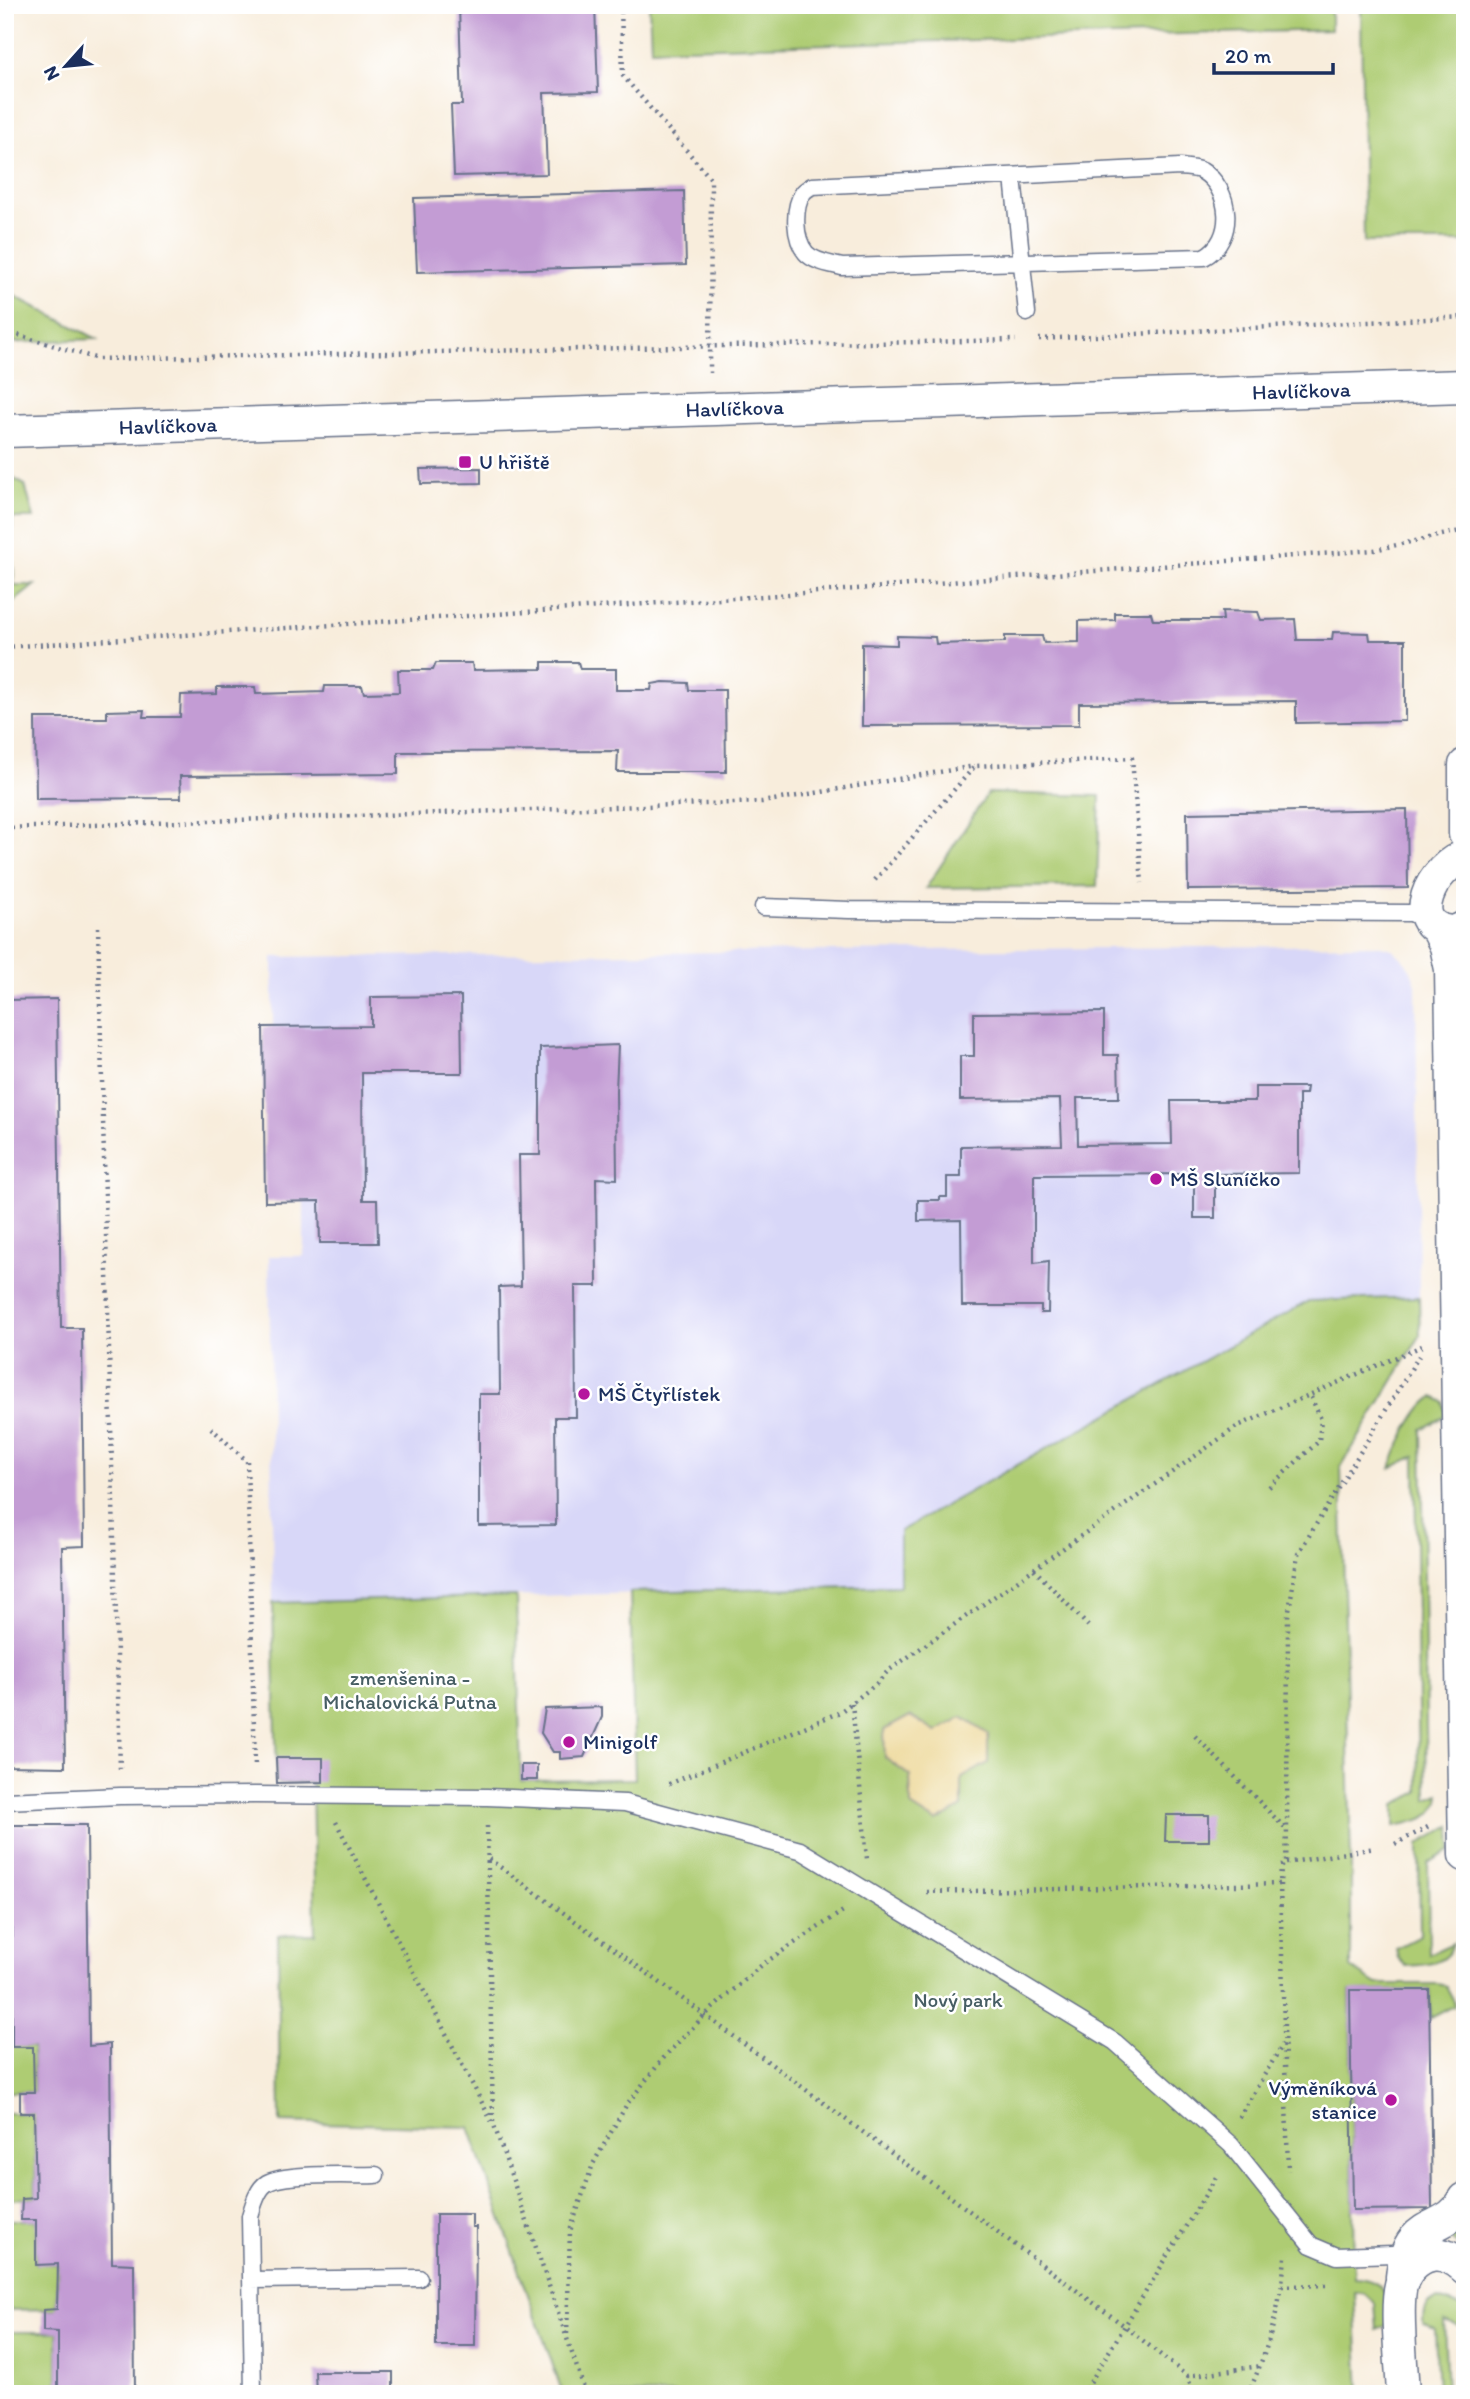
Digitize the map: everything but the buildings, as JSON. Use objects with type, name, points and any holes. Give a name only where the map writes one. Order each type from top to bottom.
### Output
[{"type":"street","name":"Havlíčkova","points":[[5,431],[1465,386]]},
{"type":"street","points":[[1465,765],[1464,832],[1456,853],[1457,860],[1425,901],[1426,917],[1444,926],[1451,969],[1460,1181],[1465,1855]]},
{"type":"street","points":[[1403,2394],[1403,2272],[1414,2238],[1453,2214],[1465,2199]]},
{"type":"street","points":[[1403,2272],[1430,2255],[1449,2257],[1465,2268]]},
{"type":"lane","points":[[1180,167],[1199,170],[1214,181],[1223,196],[1227,222],[1223,241],[1214,252],[1204,257],[842,267],[819,261],[806,253],[797,234],[797,212],[803,193],[812,186],[1013,177],[1180,167]]},
{"type":"lane","points":[[1013,177],[1027,313]]},
{"type":"lane","points":[[763,907],[849,910],[1411,913],[1444,926]]},
{"type":"lane","points":[[5,1801],[120,1796],[255,1795],[487,1797],[625,1803],[800,1850],[1115,2042],[1231,2145],[1311,2245],[1337,2256],[1393,2254],[1403,2272]]},
{"type":"lane","points":[[253,2394],[250,2216],[255,2198],[265,2184],[284,2178],[376,2175]]},
{"type":"lane","points":[[251,2280],[419,2278]]},
{"type":"path","points":[[621,5],[623,76],[711,180],[709,409]]},
{"type":"path","points":[[5,331],[98,359],[1027,340],[1465,317]]},
{"type":"path","points":[[5,647],[750,597],[1374,550],[1465,530]]},
{"type":"path","points":[[5,828],[762,802],[975,766],[1132,758],[1144,910]]},
{"type":"path","points":[[849,910],[975,766]]},
{"type":"path","points":[[98,927],[120,1796]]},
{"type":"path","points":[[625,1803],[840,1712],[888,1671],[1238,1426],[1427,1343],[1298,1554],[1289,1616],[1286,1863]]},
{"type":"path","points":[[1269,1487],[1319,1441],[1321,1419],[1310,1395]]},
{"type":"path","points":[[211,1428],[247,1461],[255,1795]]},
{"type":"path","points":[[1034,1569],[1088,1626]]},
{"type":"path","points":[[852,1703],[870,1894]]},
{"type":"path","points":[[1195,1736],[1287,1830]]},
{"type":"path","points":[[327,1797],[332,1816],[493,2122],[586,2394]]},
{"type":"path","points":[[487,1797],[493,2122]]},
{"type":"path","points":[[1395,1844],[1429,1826]]},
{"type":"path","points":[[1248,2394],[1261,2366],[1281,2296],[1290,2217],[1280,1867],[1286,1863],[1375,1848]]},
{"type":"path","points":[[489,1859],[705,2015],[1126,2327],[1186,2376],[1194,2394]]},
{"type":"path","points":[[567,2334],[570,2231],[593,2164],[627,2104],[666,2055],[705,2015],[763,1964],[870,1894],[1280,1884]]},
{"type":"path","points":[[1083,2394],[1227,2158],[1233,2127],[1285,2041]]},
{"type":"path","points":[[1186,2376],[1261,2366]]},
{"type":"shaded area","name":"MŠ Čtyřlístek","points":[[1377,945],[1392,949],[1403,959],[1416,984],[1419,1297],[1309,1301],[901,1586],[273,1603],[269,1256],[304,1256],[304,1202],[265,1202],[263,1027],[273,1026],[273,957]]},
{"type":"green space","points":[[649,5],[1331,5],[1331,30],[651,49]]},
{"type":"green space","points":[[1361,5],[1465,5],[1465,242],[1364,242]]},
{"type":"green space","points":[[5,291],[97,339],[5,343]]},
{"type":"green space","points":[[5,474],[25,485],[34,518],[12,518],[13,548],[5,549]]},
{"type":"green space","points":[[5,562],[13,562],[14,585],[35,585],[5,609]]},
{"type":"green space","points":[[988,793],[1100,796],[1097,886],[926,888]]},
{"type":"green space","name":"Nový park","points":[[1419,1297],[1420,1336],[1341,1467],[1351,1861],[1351,1968],[1377,1984],[1446,1986],[1454,2006],[1431,2018],[1429,1990],[1350,1991],[1354,2278],[1373,2282],[1383,2291],[1390,2324],[1377,2330],[1375,2303],[1364,2293],[1355,2292],[1360,2394],[563,2394],[469,2127],[280,2122],[278,1935],[315,1934],[312,1783],[277,1783],[273,1603],[516,1596],[521,1780],[635,1779],[630,1592],[900,1586],[900,1531],[1309,1301]]},
{"type":"green space","points":[[1434,1397],[1444,1402],[1446,1416],[1422,1429],[1427,1799],[1440,1794],[1439,1802],[1431,1814],[1395,1826],[1395,1804],[1419,1792],[1415,1456],[1391,1468],[1408,1428],[1421,1409]]},
{"type":"green space","points":[[11,1825],[10,1871],[5,1871],[5,1826]]},
{"type":"green space","points":[[1451,1826],[1452,1850],[1428,1863],[1429,1954],[1453,1943],[1441,1960],[1406,1966],[1398,1958],[1396,1948],[1420,1936],[1419,1844]]},
{"type":"green space","points":[[5,1893],[11,1893],[12,1979],[5,1979]]},
{"type":"green space","points":[[5,2001],[12,2001],[12,2046],[33,2047],[34,2092],[5,2092]]},
{"type":"green space","points":[[5,2113],[34,2113],[36,2198],[5,2199]]},
{"type":"green space","points":[[5,2220],[36,2220],[36,2264],[58,2264],[57,2309],[5,2310]]},
{"type":"green space","points":[[1465,2227],[1465,2251],[1451,2240],[1452,2234]]},
{"type":"green space","points":[[1438,2299],[1465,2308],[1465,2328],[1444,2321],[1447,2394],[1438,2394],[1435,2329],[1423,2325],[1425,2308]]},
{"type":"green space","points":[[5,2332],[58,2332],[58,2394],[5,2394]]},
{"type":"sand","points":[[910,1716],[936,1732],[962,1717],[988,1734],[988,1763],[962,1778],[962,1807],[936,1822],[911,1806],[910,1776],[885,1758],[884,1730]]},
{"type":"place","name":"U hřiště","points":[[465,462]]},
{"type":"place","name":"MŠ Sluníčko","points":[[1156,1179]]},
{"type":"place","name":"MŠ Čtyřlístek","points":[[584,1394]]},
{"type":"place","name":"Minigolf","points":[[569,1742]]},
{"type":"place","name":"Výměníková stanice","points":[[1391,2100]]},
{"type":"park label","name":"zmenšenina - Michalovická Putna","points":[[410,1690]]}]
